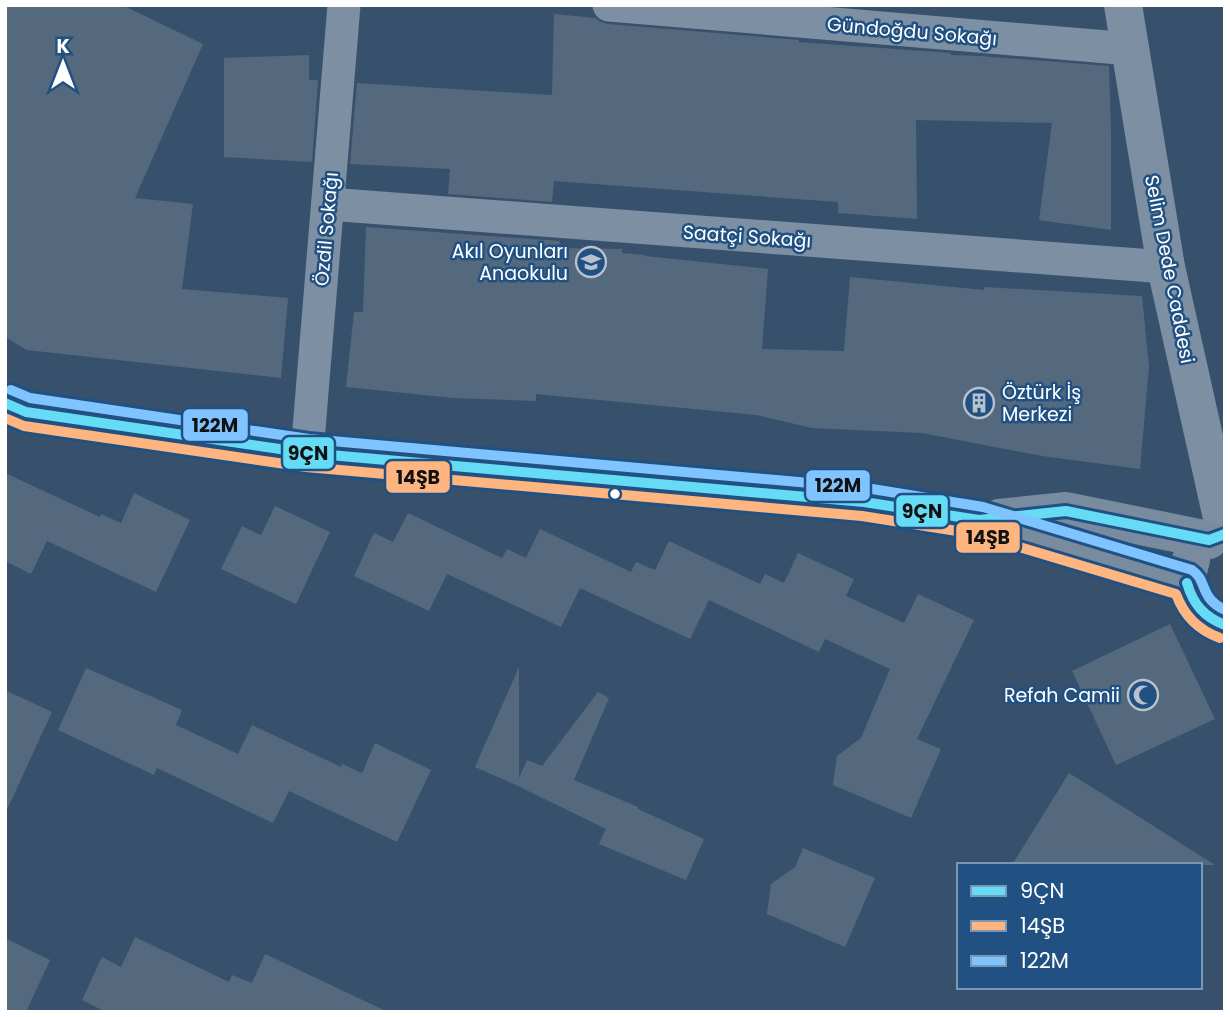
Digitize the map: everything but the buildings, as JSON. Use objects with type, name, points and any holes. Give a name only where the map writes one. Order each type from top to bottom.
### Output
[{"type":"main road","points":[[5,403],[26,412],[307,453],[864,502],[979,520],[1187,583]]},
{"type":"main road","points":[[979,520],[1066,511],[1220,535]]},
{"type":"main road","points":[[1220,535],[1202,545],[1191,561],[1187,583],[1194,602],[1221,631]]},
{"type":"street","name":"Özdil Sokağı","points":[[307,453],[344,5]]},
{"type":"street","name":"Gündoğdu Sokağı","points":[[610,5],[1131,49]]},
{"type":"street","name":"Selim Dede Caddesi","points":[[1124,5],[1166,267],[1220,535]]},
{"type":"street","name":"Saatçi Sokağı","points":[[328,204],[1166,267]]},
{"type":"transit line","name":"122M","points":[[11,390],[30,398],[309,439],[866,488],[983,507],[1192,570],[1211,600],[1225,610]]},
{"type":"transit line","name":"9ÇN","points":[[5,403],[26,412],[307,453],[864,502],[979,520],[1066,511],[1209,540],[1225,534]]},
{"type":"transit line","name":"14ŞB","points":[[5,418],[24,426],[306,467],[862,516],[976,534],[1176,594],[1193,621],[1220,638]]},
{"type":"transit line","name":"9ÇN","points":[[1187,583],[1200,609],[1225,625]]},
{"type":"place","name":"Akıl Oyunları Anaokulu","points":[[591,262]]},
{"type":"place","name":"Öztürk İş Merkezi","points":[[979,403]]},
{"type":"place","name":"Refah Camii","points":[[1143,695]]}]
